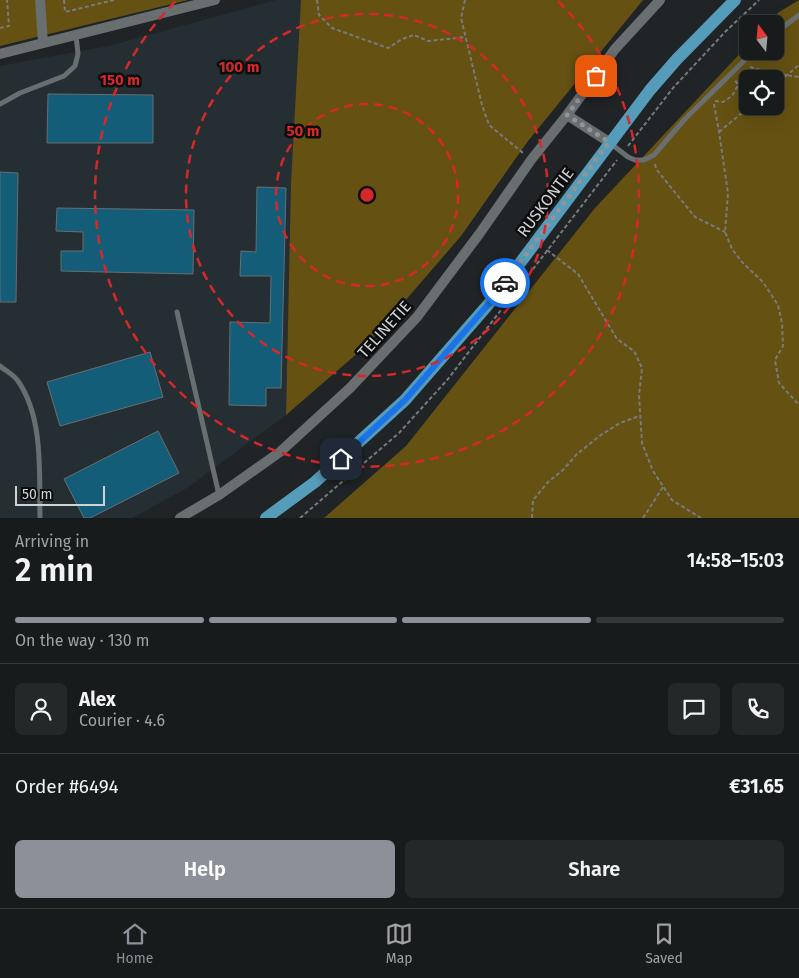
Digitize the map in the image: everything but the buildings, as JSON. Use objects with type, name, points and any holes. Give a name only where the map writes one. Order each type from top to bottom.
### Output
[{"type":"main road","name":"RUSKONTIE","points":[[266,518],[315,482],[405,400],[493,299],[609,142],[650,90],[677,59],[735,0]]},
{"type":"street","points":[[40,0],[43,43]]},
{"type":"street","points":[[0,54],[215,0]]},
{"type":"street","name":"TELINETIE","points":[[180,518],[219,495],[280,452],[350,388],[417,317],[480,233],[531,160],[567,115],[615,49],[660,0]]},
{"type":"street","points":[[567,115],[609,142]]},
{"type":"lane","points":[[784,26],[799,15]]},
{"type":"lane","points":[[0,104],[20,93],[64,76],[74,66],[78,54],[76,35]]},
{"type":"lane","points":[[609,142],[628,157],[635,160],[644,160],[654,155],[684,120],[744,60]]},
{"type":"lane","points":[[178,312],[219,495]]},
{"type":"lane","points":[[0,366],[17,380],[31,405],[38,450],[40,518]]},
{"type":"path","points":[[0,28],[9,26],[8,0]]},
{"type":"path","points":[[64,0],[65,12],[114,0]]},
{"type":"path","points":[[317,0],[319,15],[332,28],[388,48],[402,38],[414,35],[428,41],[466,37]]},
{"type":"path","points":[[466,0],[462,18],[482,105],[489,125],[531,160]]},
{"type":"path","points":[[740,64],[799,77]]},
{"type":"path","points":[[786,75],[799,65]]},
{"type":"path","points":[[732,72],[738,85],[732,96],[723,102],[713,100],[728,193],[726,232],[732,249],[762,282],[778,306],[782,323],[783,346],[775,360],[779,383],[799,405]]},
{"type":"path","points":[[719,132],[739,115]]},
{"type":"path","points":[[654,155],[656,170],[695,217],[726,232]]},
{"type":"path","points":[[547,250],[578,274],[616,340],[634,351],[642,368],[639,394],[642,443],[653,471],[672,500],[701,518]]},
{"type":"path","points":[[532,518],[533,500],[577,454],[620,423],[640,416]]},
{"type":"path","points":[[643,518],[663,487]]},
{"type":"shaded area","points":[[0,0],[188,0],[0,46]]},
{"type":"shaded area","points":[[276,0],[306,0],[291,183],[286,415],[187,488],[132,518],[0,518],[0,66],[113,45]]},
{"type":"shaded area","points":[[301,0],[643,0],[528,141],[461,236],[367,345],[286,415],[291,183]]},
{"type":"shaded area","points":[[799,0],[799,518],[324,518],[406,446],[595,208],[739,55],[739,60],[784,60],[784,15],[776,15]]},
{"type":"way so far","points":[[505,283],[609,142],[567,115],[596,76]]},
{"type":"route","points":[[341,459],[405,400],[505,283]]}]
